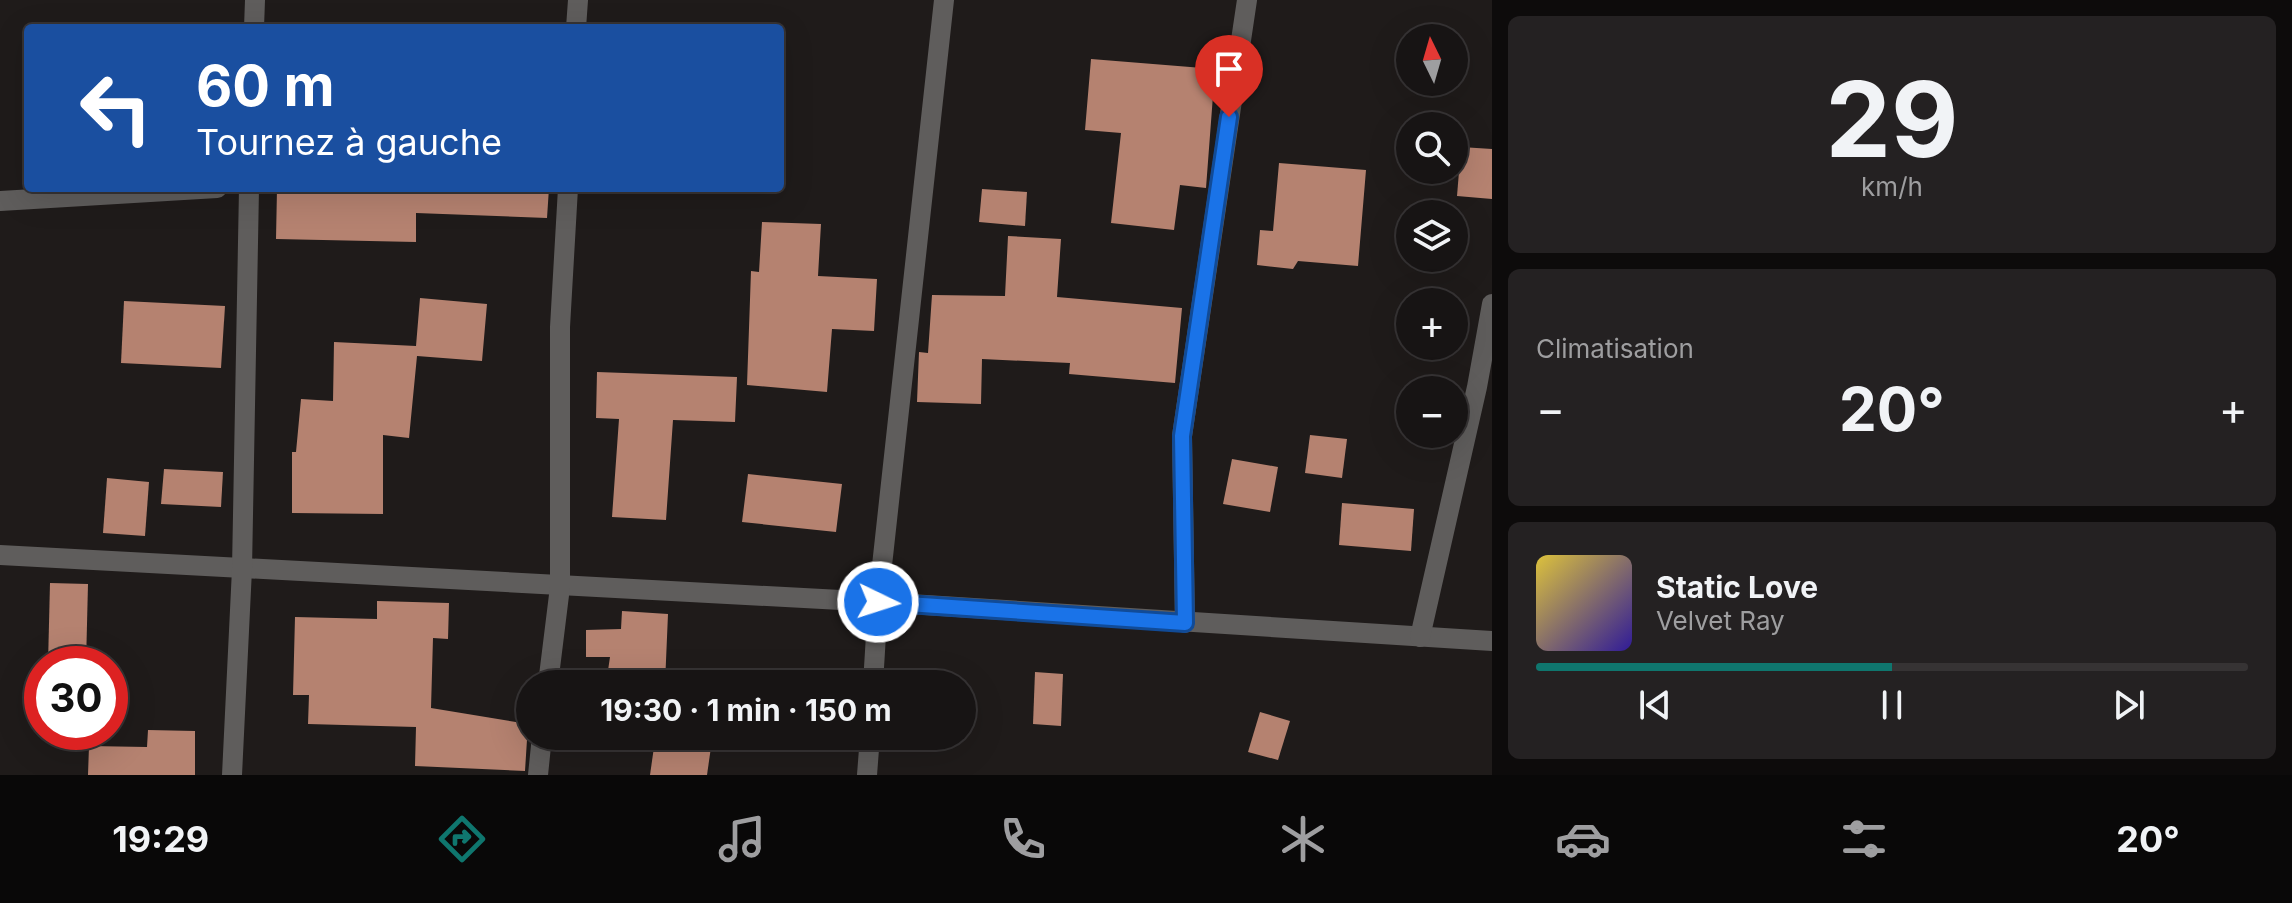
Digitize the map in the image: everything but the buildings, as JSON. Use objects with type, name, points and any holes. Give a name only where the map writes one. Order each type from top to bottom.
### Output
[{"type":"street","points":[[254,24],[255,0]]},
{"type":"street","points":[[576,24],[578,0]]},
{"type":"street","points":[[874,670],[878,602],[944,0]]},
{"type":"street","points":[[1185,623],[1182,436],[1247,0]]},
{"type":"street","points":[[0,201],[150,192]]},
{"type":"street","points":[[232,775],[242,569],[249,192]]},
{"type":"street","points":[[550,670],[560,587],[560,327],[568,192]]},
{"type":"street","points":[[1420,637],[1477,387],[1492,304]]},
{"type":"street","points":[[0,555],[878,602],[1492,641]]},
{"type":"street","points":[[538,775],[541,750]]},
{"type":"street","points":[[867,775],[869,750]]},
{"type":"route","points":[[878,602],[1185,623],[1182,436],[1229,117]]}]
